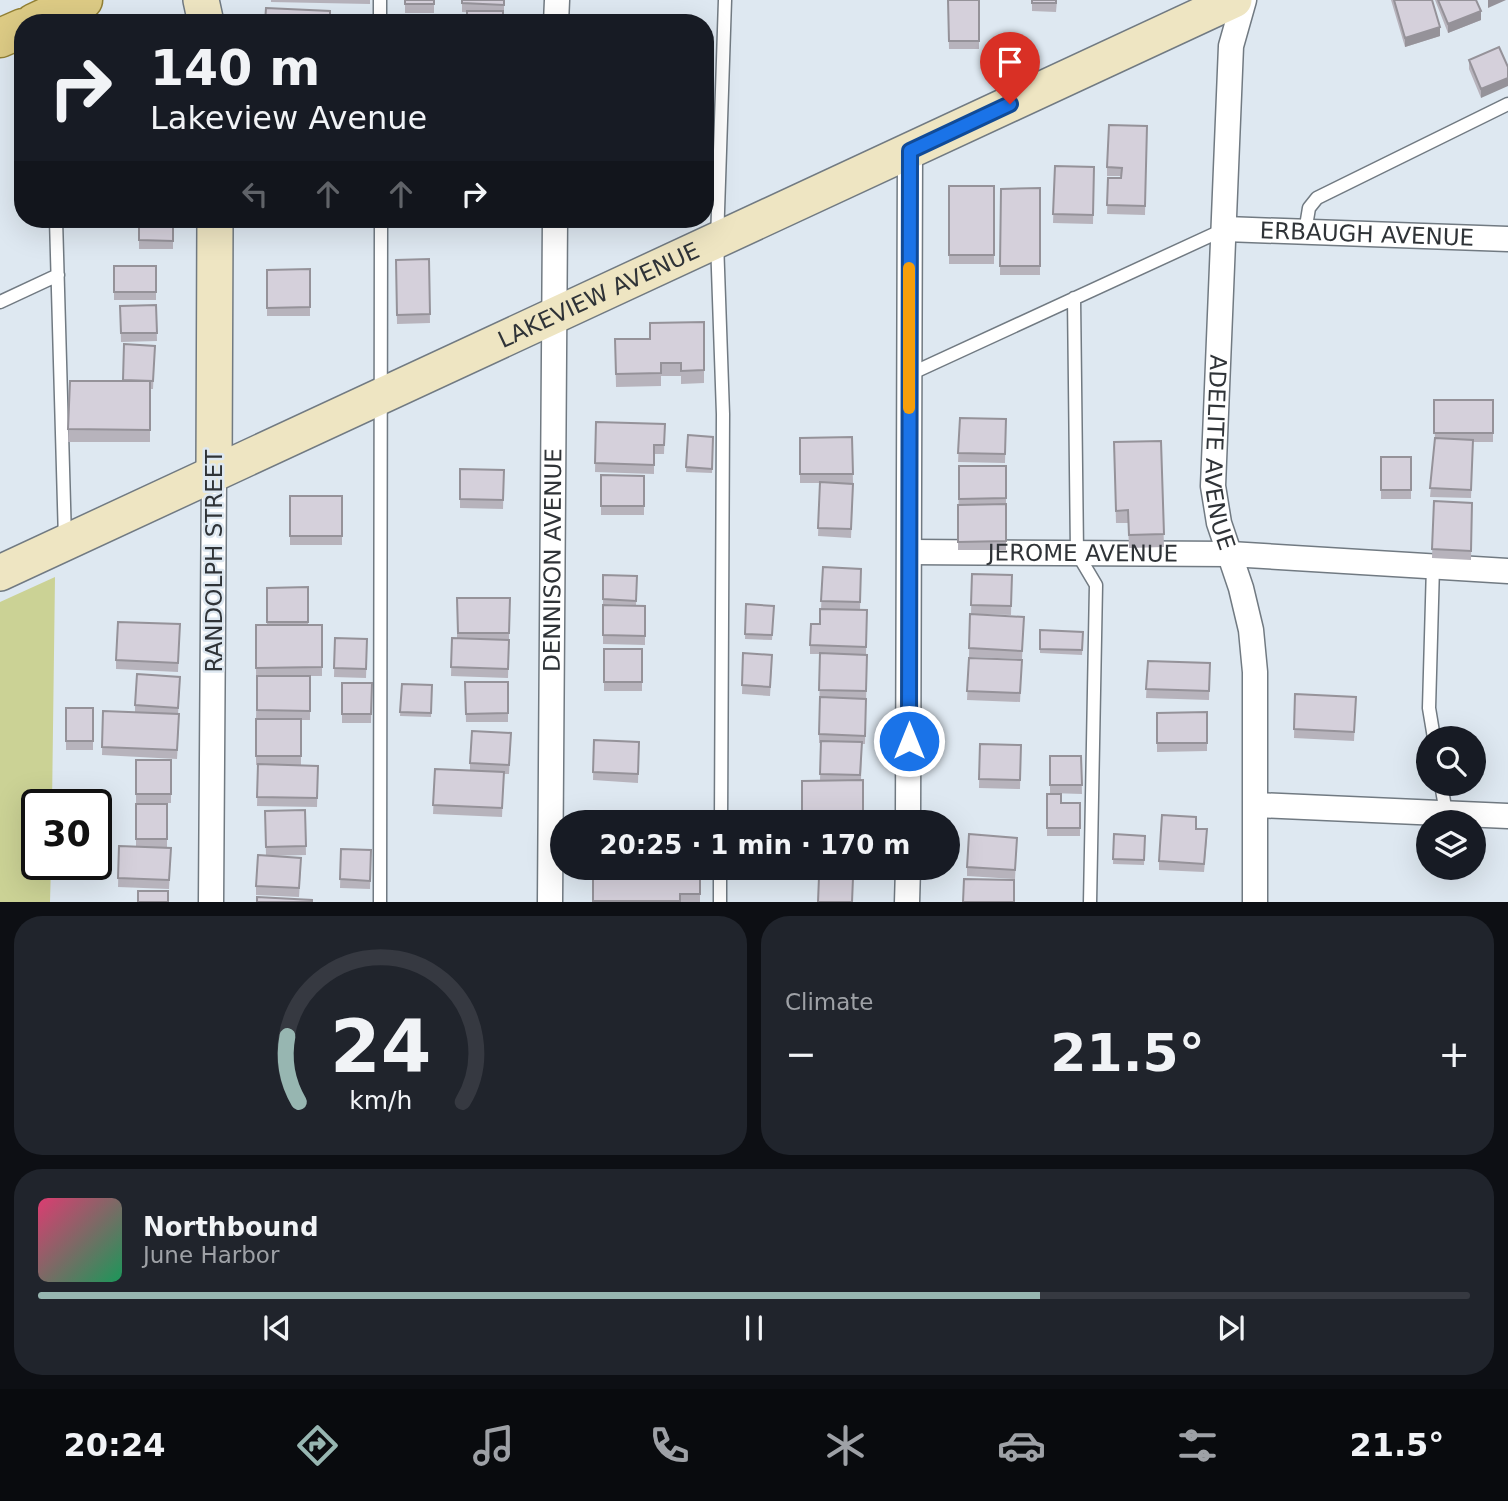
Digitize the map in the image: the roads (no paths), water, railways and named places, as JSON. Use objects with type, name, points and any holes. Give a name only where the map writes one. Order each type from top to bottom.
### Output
[{"type":"street","name":"LAKEVIEW AVENUE","points":[[0,573],[1234,0]]},
{"type":"street","name":"ADELITE AVENUE","points":[[1244,0],[1231,46],[1213,486],[1219,523],[1241,588],[1251,630],[1255,672],[1255,902]]},
{"type":"street","points":[[908,810],[910,151]]},
{"type":"street","name":"RANDOLPH STREET","points":[[211,902],[215,228]]},
{"type":"street","name":"DENNISON AVENUE","points":[[550,902],[555,228]]},
{"type":"street","name":"ERBAUGH AVENUE","points":[[1225,229],[1508,239]]},
{"type":"street","name":"JEROME AVENUE","points":[[910,552],[1230,554],[1508,571]]},
{"type":"street","points":[[1256,805],[1416,812]]},
{"type":"street","points":[[1486,815],[1508,816]]},
{"type":"street","points":[[908,880],[908,902]]},
{"type":"lane","points":[[721,810],[723,414],[717,241],[725,0]]},
{"type":"lane","points":[[1305,232],[1309,208],[1317,198],[1508,104]]},
{"type":"lane","points":[[56,228],[65,543]]},
{"type":"lane","points":[[380,902],[382,228]]},
{"type":"lane","points":[[908,375],[1225,229]]},
{"type":"lane","points":[[0,302],[58,275]]},
{"type":"lane","points":[[1074,299],[1077,553],[1096,585],[1090,902]]},
{"type":"lane","points":[[1432,726],[1429,708],[1433,566]]},
{"type":"lane","points":[[720,880],[720,902]]}]
